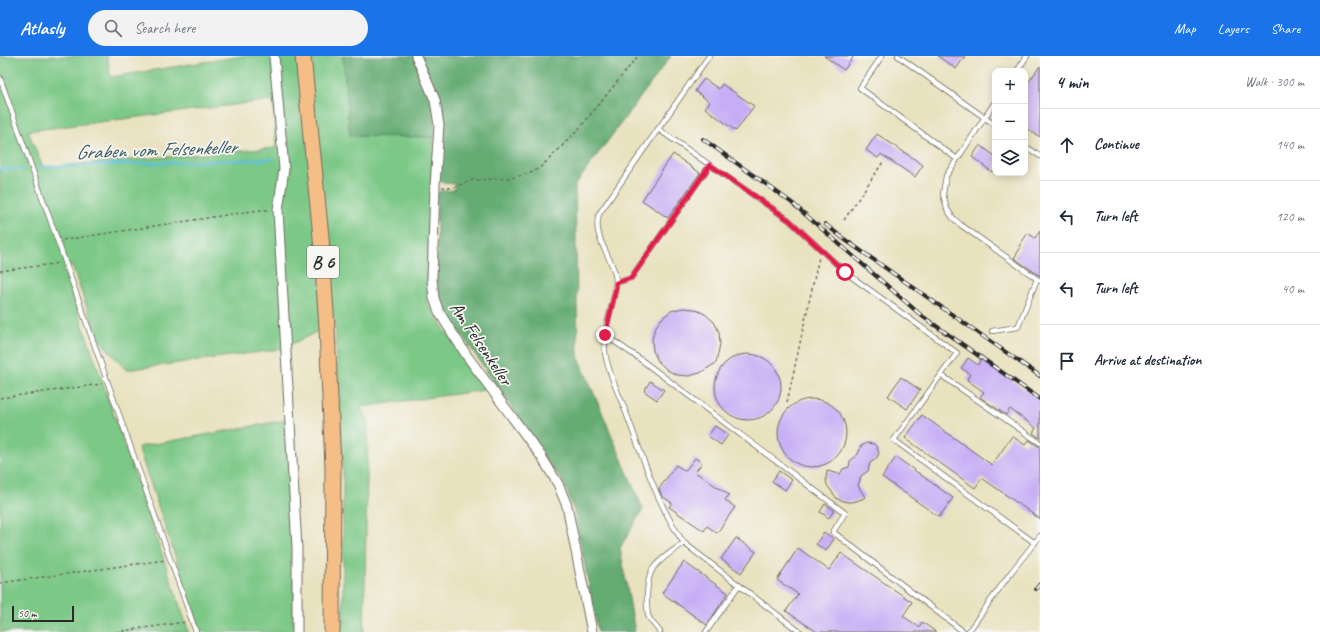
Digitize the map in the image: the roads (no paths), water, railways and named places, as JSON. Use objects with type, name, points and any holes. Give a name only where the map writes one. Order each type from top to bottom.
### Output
[{"type":"main road","name":"B 6","points":[[303,56],[321,237],[327,328],[334,468],[332,632]]},
{"type":"street","points":[[274,56],[284,169],[278,210],[286,330],[297,548],[297,632]]},
{"type":"street","name":"Am Felsenkeller","points":[[416,56],[433,95],[439,125],[435,186],[432,279],[434,298],[439,312],[467,356],[541,456],[558,484],[567,506],[592,632]]},
{"type":"lane","points":[[709,56],[599,214],[597,230],[615,274],[616,283],[605,335],[606,354],[620,397],[658,496],[684,543],[800,632]]},
{"type":"lane","points":[[882,56],[860,88],[957,159]]},
{"type":"lane","points":[[898,56],[992,123]]},
{"type":"lane","points":[[1018,68],[1027,56]]},
{"type":"lane","points":[[0,78],[196,632]]},
{"type":"lane","points":[[992,331],[1018,327],[1039,280],[953,218],[947,209],[943,194],[946,176],[994,104]]},
{"type":"lane","points":[[658,129],[789,220],[845,272],[956,353],[894,440],[1035,542]]},
{"type":"lane","points":[[1028,148],[1040,156]]},
{"type":"lane","points":[[616,283],[631,278],[710,165]]},
{"type":"lane","points":[[605,335],[640,359],[845,513],[833,532],[964,632]]},
{"type":"lane","points":[[941,375],[1040,443]]},
{"type":"lane","points":[[968,632],[1012,571],[1040,536]]},
{"type":"lane","points":[[660,632],[653,625],[648,615],[649,574],[654,567],[684,543]]},
{"type":"lane","points":[[706,632],[739,585]]},
{"type":"waterway","name":"Graben vom Felsenkeller","points":[[40,167],[273,159]]},
{"type":"waterway","name":"Graben vom Felsenkeller","points":[[0,169],[23,169]]},
{"type":"railway","points":[[703,139],[792,203],[922,316],[1040,399]]},
{"type":"railway","points":[[825,224],[844,239],[1040,376]]},
{"type":"railway","points":[[1036,589],[1040,584]]}]
